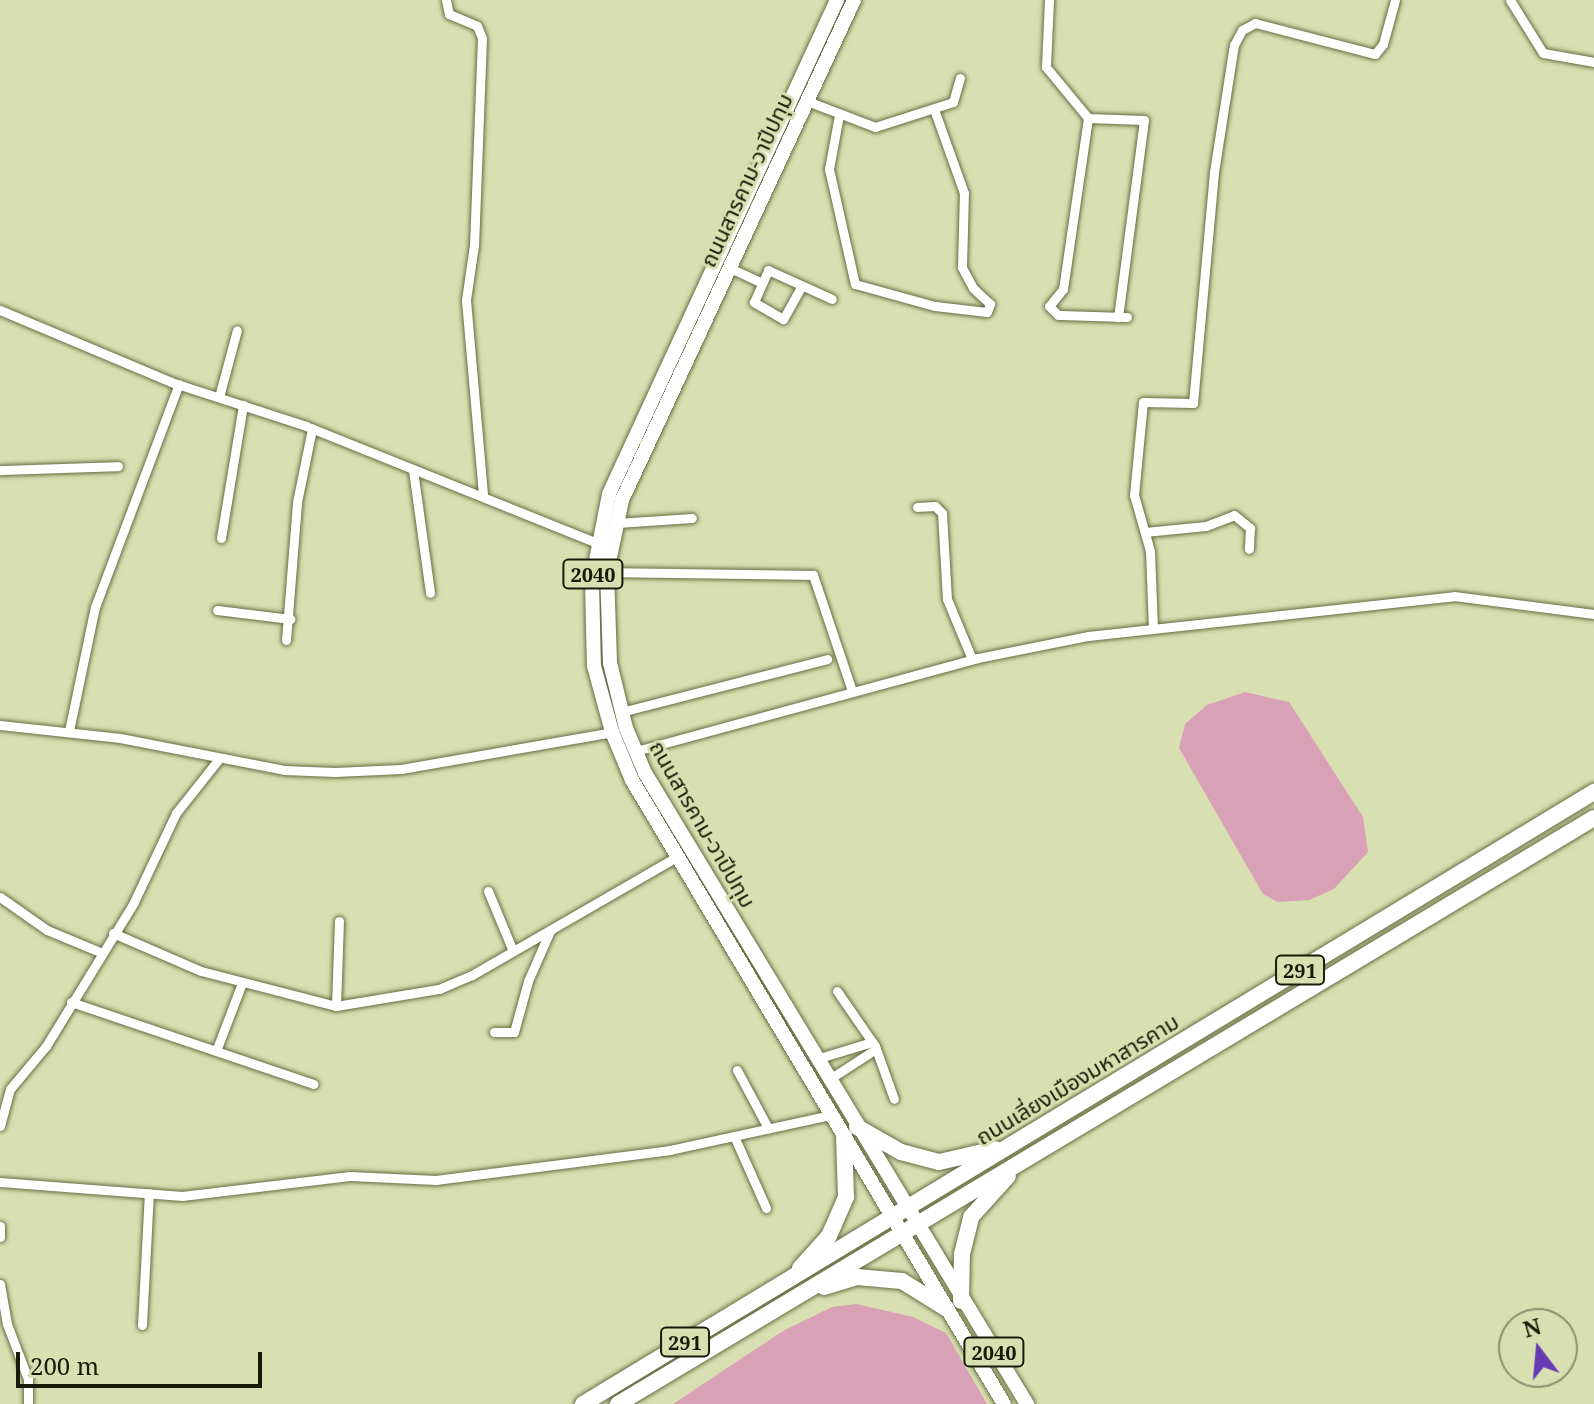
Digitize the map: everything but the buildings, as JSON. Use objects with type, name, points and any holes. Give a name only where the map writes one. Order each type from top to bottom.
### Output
[{"type":"highway","name":"ถนนเลี่ยงเมืองมหาสารคาม","points":[[618,1404],[799,1294],[1006,1147],[1594,792]]},
{"type":"highway","name":"ถนนเลี่ยงเมืองมหาสารคาม","points":[[583,1404],[788,1281],[1020,1163],[1594,818]]},
{"type":"highway","points":[[788,1281],[829,1236],[846,1197],[850,1131],[901,1152],[939,1162],[1006,1147]]},
{"type":"highway","points":[[799,1294],[857,1277],[902,1281],[954,1305],[971,1217],[1020,1163]]},
{"type":"main road","name":"ถนนสารคาม-วาปีปทุม","points":[[854,0],[632,475],[617,523],[607,572],[610,663],[621,712],[636,751],[828,1080],[850,1131],[954,1305],[1004,1404]]},
{"type":"main road","name":"ถนนสารคาม-วาปีปทุม","points":[[833,1],[619,467],[597,543],[591,626],[600,696],[612,732],[676,857],[831,1115],[850,1131]]},
{"type":"main road","points":[[744,199],[759,206]]},
{"type":"main road","points":[[715,922],[729,914]]},
{"type":"main road","name":"ถนนสารคาม-วาปีปทุม","points":[[954,1305],[1027,1404]]},
{"type":"street","points":[[446,0],[449,14],[477,26],[482,38],[474,245],[466,300],[483,496]]},
{"type":"street","points":[[1049,0],[1046,67],[1088,118],[1063,289],[1049,306],[1058,315],[1123,317],[1144,120],[1088,118]]},
{"type":"street","points":[[1153,629],[1145,532],[1134,495],[1143,402],[1193,403],[1215,156],[1234,45],[1242,30],[1255,23],[1375,54],[1383,44],[1395,0]]},
{"type":"street","points":[[1510,0],[1543,53],[1594,62]]},
{"type":"street","points":[[807,101],[875,127],[957,99],[960,78]]},
{"type":"street","points":[[839,115],[829,169],[855,284],[935,306],[987,312],[990,304],[973,288],[962,267],[964,193],[934,109]]},
{"type":"street","points":[[730,268],[760,282]]},
{"type":"street","points":[[801,287],[789,314],[781,319],[755,304],[760,282],[768,270],[832,299]]},
{"type":"street","points":[[0,310],[179,384],[312,429],[597,543]]},
{"type":"street","points":[[219,397],[237,330]]},
{"type":"street","points":[[69,731],[95,607],[179,384]]},
{"type":"street","points":[[221,538],[243,405]]},
{"type":"street","points":[[286,640],[297,502],[312,429]]},
{"type":"street","points":[[0,470],[118,466]]},
{"type":"street","points":[[413,470],[430,593]]},
{"type":"street","points":[[917,507],[935,506],[942,513],[947,599],[972,659]]},
{"type":"street","points":[[1145,532],[1206,526],[1234,515],[1250,528],[1249,549]]},
{"type":"street","points":[[617,523],[692,518]]},
{"type":"street","points":[[607,572],[813,575],[852,691]]},
{"type":"street","points":[[636,751],[972,659],[1153,629],[1454,596],[1594,614]]},
{"type":"street","points":[[217,610],[290,619]]},
{"type":"street","points":[[621,712],[827,659]]},
{"type":"street","points":[[0,725],[69,731],[218,760],[335,772],[401,769],[612,732]]},
{"type":"street","points":[[0,1126],[1,1104],[46,1046],[100,952],[133,904],[176,813],[218,760]]},
{"type":"street","points":[[113,933],[242,983],[336,1006],[439,989],[550,931],[676,857]]},
{"type":"street","points":[[488,891],[513,951]]},
{"type":"street","points":[[0,897],[47,930],[100,952]]},
{"type":"street","points":[[336,1006],[339,921]]},
{"type":"street","points":[[494,1032],[514,1032],[528,981],[550,931]]},
{"type":"street","points":[[216,1051],[242,983]]},
{"type":"street","points":[[837,991],[874,1045],[894,1099]]},
{"type":"street","points":[[71,1002],[313,1084]]},
{"type":"street","points":[[816,1059],[874,1045]]},
{"type":"street","points":[[828,1080],[874,1045]]},
{"type":"street","points":[[737,1070],[768,1128]]},
{"type":"street","points":[[0,1182],[182,1196],[350,1176],[436,1180],[515,1173],[734,1136],[831,1115]]},
{"type":"street","points":[[734,1136],[766,1208]]},
{"type":"street","points":[[142,1325],[149,1193]]},
{"type":"street","points":[[0,1226],[0,1237]]},
{"type":"street","points":[[0,1284],[7,1324],[28,1379],[28,1404]]},
{"type":"shaded area","points":[[1245,692],[1289,702],[1363,817],[1368,852],[1334,889],[1309,900],[1278,902],[1263,894],[1179,748],[1185,724],[1207,705]]},
{"type":"shaded area","points":[[856,1304],[913,1317],[946,1333],[987,1404],[673,1404],[783,1331],[832,1307]]}]
